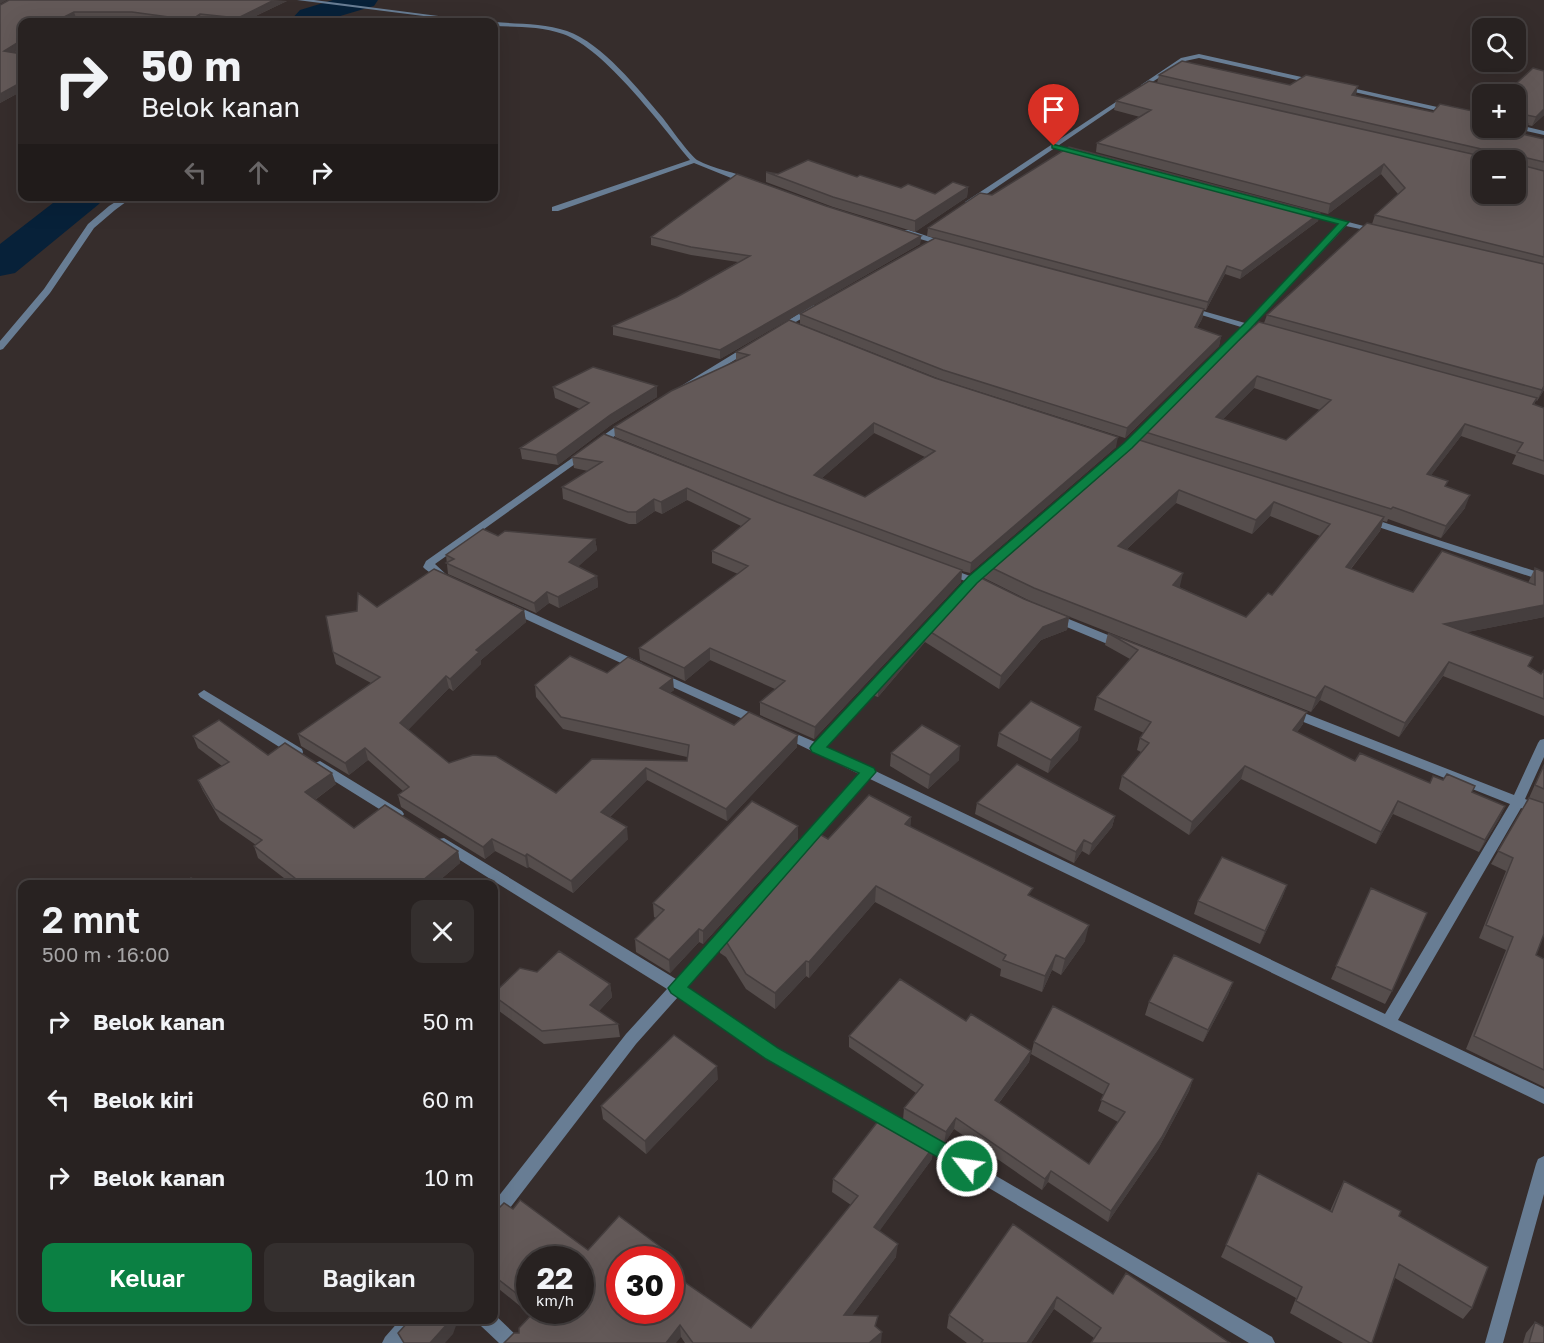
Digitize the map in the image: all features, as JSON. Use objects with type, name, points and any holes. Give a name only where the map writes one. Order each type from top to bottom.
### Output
[{"type":"street","points":[[300,0],[439,18]]},
{"type":"street","points":[[413,18],[418,16]]},
{"type":"street","points":[[498,24],[569,33],[592,49],[645,102],[694,161],[761,186]]},
{"type":"street","points":[[957,210],[1183,59],[1199,56],[1324,84]]},
{"type":"street","points":[[1144,86],[1155,88]]},
{"type":"street","points":[[1336,87],[1472,117]]},
{"type":"street","points":[[1526,129],[1544,133]]},
{"type":"street","points":[[1054,146],[1066,149]]},
{"type":"street","points":[[555,209],[694,161]]},
{"type":"street","points":[[0,348],[47,291],[91,226],[124,201]]},
{"type":"street","points":[[1298,210],[1390,234]]},
{"type":"street","points":[[1215,358],[1248,326],[1344,222]]},
{"type":"street","points":[[897,230],[957,247]]},
{"type":"street","points":[[918,236],[928,230]]},
{"type":"street","points":[[925,246],[935,241]]},
{"type":"street","points":[[778,330],[826,300]]},
{"type":"street","points":[[1183,309],[1262,330]]},
{"type":"street","points":[[788,324],[811,334]]},
{"type":"street","points":[[676,392],[757,343]]},
{"type":"street","points":[[1147,451],[1121,447],[1161,413]]},
{"type":"street","points":[[455,582],[433,573],[429,567],[430,563],[635,417]]},
{"type":"street","points":[[604,439],[619,446]]},
{"type":"street","points":[[1352,515],[1544,578]]},
{"type":"street","points":[[957,597],[972,580],[1005,552]]},
{"type":"street","points":[[941,568],[991,589]]},
{"type":"street","points":[[497,602],[869,772],[1544,1097]]},
{"type":"street","points":[[1038,611],[1135,650]]},
{"type":"street","points":[[818,748],[895,664]]},
{"type":"street","points":[[204,694],[405,819]]},
{"type":"street","points":[[1276,706],[1544,812]]},
{"type":"street","points":[[1388,1022],[1518,801],[1544,743]]},
{"type":"street","points":[[791,860],[869,772]]},
{"type":"street","points":[[436,838],[677,988],[772,1054],[1266,1343]]},
{"type":"street","points":[[498,1210],[631,1039],[737,922]]},
{"type":"street","points":[[1494,1343],[1544,1164]]},
{"type":"street","points":[[391,1343],[408,1324]]},
{"type":"street","points":[[491,1324],[512,1343]]},
{"type":"building","points":[[9,0],[274,0],[238,18],[200,14],[194,18],[176,18],[132,12],[74,12],[62,18],[18,18],[18,42],[4,51],[18,53],[18,84],[0,94],[0,5]]},
{"type":"building","points":[[1182,61],[1290,85],[1306,75],[1358,86],[1352,95],[1433,112],[1440,104],[1472,111],[1472,138],[1526,138],[1526,135],[1544,139],[1544,162],[1526,158],[1526,150],[1486,150],[1159,75]]},
{"type":"building","points":[[1533,68],[1544,71],[1544,109],[1536,117],[1526,115],[1526,84],[1516,84]]},
{"type":"building","points":[[1149,81],[1472,154],[1472,204],[1526,204],[1526,166],[1544,171],[1544,257],[1375,215],[1405,188],[1384,164],[1330,204],[1097,143],[1151,110],[1116,101]]},
{"type":"building","points":[[1069,147],[1320,213],[1242,271],[1227,266],[1208,302],[928,228],[980,193],[992,195]]},
{"type":"building","points":[[808,160],[857,177],[860,175],[901,188],[908,184],[935,194],[953,182],[968,187],[915,221],[833,197],[766,172],[778,174]]},
{"type":"building","points":[[737,174],[826,206],[921,236],[720,350],[613,326],[677,297],[750,256],[691,247],[651,237]]},
{"type":"building","points":[[1367,223],[1544,264],[1544,386],[1542,390],[1267,315]]},
{"type":"building","points":[[935,238],[1204,309],[1195,327],[1221,336],[1127,428],[943,370],[800,314]]},
{"type":"building","points":[[789,320],[935,378],[1118,437],[971,563],[787,495],[614,427],[671,391],[749,355],[736,352]],"holes":[[[874,423],[935,451],[865,497],[814,475]]]},
{"type":"building","points":[[1259,322],[1537,398],[1533,404],[1544,408],[1544,461],[1517,452],[1523,443],[1465,424],[1427,474],[1448,481],[1445,486],[1470,495],[1446,526],[1393,507],[1391,509],[1142,431],[1234,338],[1239,340]],"holes":[[[1257,376],[1331,400],[1286,440],[1216,417]]]},
{"type":"building","points":[[593,367],[657,386],[610,415],[556,455],[520,448],[589,403],[553,387]]},
{"type":"building","points":[[604,434],[777,502],[962,570],[815,727],[760,702],[785,681],[710,648],[684,668],[639,648],[748,566],[712,551],[750,519],[687,488],[661,502],[654,499],[636,512],[628,512],[562,487],[602,462],[572,457]]},
{"type":"building","points":[[1133,438],[1384,517],[1346,567],[1413,592],[1442,551],[1535,585],[1535,568],[1544,572],[1544,605],[1444,624],[1533,657],[1528,666],[1541,674],[1544,670],[1544,699],[1449,662],[1405,723],[1325,686],[1316,698],[1034,588],[986,565]],"holes":[[[1179,490],[1256,520],[1274,502],[1330,524],[1272,595],[1268,593],[1246,617],[1173,585],[1183,573],[1118,546]]]},
{"type":"building","points":[[483,529],[498,536],[505,531],[595,539],[569,562],[597,576],[558,597],[547,592],[534,603],[446,563],[454,559],[446,555]]},
{"type":"building","points":[[434,569],[524,610],[476,650],[479,652],[450,679],[446,676],[400,723],[449,763],[473,755],[496,756],[556,793],[592,759],[687,761],[689,745],[561,717],[535,685],[570,656],[607,673],[628,657],[673,678],[660,688],[734,725],[749,712],[798,735],[726,809],[646,768],[601,812],[627,827],[571,881],[527,854],[525,856],[492,839],[483,847],[398,795],[409,787],[365,748],[345,763],[298,734],[380,677],[333,652],[326,616],[357,611],[358,593],[377,607]]},
{"type":"building","points":[[975,575],[1024,599],[1069,617],[1043,627],[1001,676],[926,629],[878,684],[876,683]]},
{"type":"building","points":[[1108,633],[1307,712],[1293,730],[1355,761],[1360,753],[1430,783],[1433,776],[1443,780],[1447,774],[1475,786],[1472,792],[1505,806],[1485,840],[1398,801],[1381,832],[1245,766],[1192,822],[1122,776],[1149,743],[1140,738],[1151,722],[1097,697],[1138,650]]},
{"type":"building","points":[[1031,701],[1081,727],[1051,760],[999,733]]},
{"type":"building","points":[[219,720],[268,755],[285,743],[332,773],[305,792],[354,828],[385,805],[458,851],[423,880],[297,880],[254,846],[262,840],[215,809],[198,780],[229,762],[193,736]]},
{"type":"building","points":[[922,725],[960,746],[930,775],[891,753]]},
{"type":"building","points":[[1017,764],[1115,816],[1092,844],[1084,840],[1076,852],[977,803]]},
{"type":"building","points":[[1544,765],[1544,789],[1535,785]]},
{"type":"building","points":[[869,795],[911,817],[905,824],[1033,888],[1028,895],[1089,925],[1065,959],[1056,955],[1045,976],[1003,960],[1006,955],[876,886],[809,962],[806,961],[775,993],[746,974],[726,941],[719,938],[814,831],[828,839]]},
{"type":"building","points":[[1529,798],[1544,803],[1544,934],[1536,955],[1544,959],[1544,1070],[1474,1036],[1513,937],[1486,925],[1513,858],[1498,851]]},
{"type":"building","points":[[752,801],[798,826],[703,931],[699,929],[669,960],[635,939],[664,910],[653,903]]},
{"type":"building","points":[[1222,857],[1287,885],[1265,931],[1198,901]]},
{"type":"building","points":[[1371,888],[1427,913],[1392,991],[1336,966]]},
{"type":"building","points":[[559,951],[610,984],[590,1005],[618,1024],[542,1031],[498,999],[498,989],[520,968],[537,972]]},
{"type":"building","points":[[1174,955],[1233,982],[1208,1030],[1149,1002]]},
{"type":"building","points":[[900,979],[966,1021],[971,1014],[1031,1051],[995,1100],[1089,1164],[1125,1112],[1101,1100],[1109,1084],[1034,1042],[1053,1006],[1193,1079],[1162,1137],[1111,1211],[1051,1171],[1045,1179],[956,1118],[946,1132],[904,1108],[923,1085],[849,1036]]},
{"type":"building","points":[[674,1035],[717,1066],[645,1141],[601,1106]]},
{"type":"building","points":[[879,1120],[889,1126],[893,1122],[934,1146],[874,1227],[898,1244],[844,1315],[878,1316],[875,1326],[882,1332],[869,1343],[693,1343],[680,1325],[666,1343],[504,1343],[514,1333],[519,1333],[519,1328],[523,1324],[594,1324],[594,1246],[592,1246],[619,1216],[659,1246],[606,1246],[606,1324],[684,1324],[684,1282],[751,1328],[858,1196],[833,1179]]},
{"type":"building","points":[[1258,1173],[1332,1212],[1344,1181],[1401,1211],[1399,1216],[1488,1267],[1472,1308],[1399,1264],[1372,1343],[1296,1301],[1302,1287],[1226,1245]]},
{"type":"building","points":[[520,1200],[583,1246],[516,1246],[516,1293],[498,1279],[498,1209],[504,1203],[513,1209]]},
{"type":"building","points":[[1013,1224],[1113,1294],[1126,1273],[1230,1343],[1091,1343],[1101,1328],[1057,1297],[1027,1343],[981,1343],[983,1340],[949,1315]]},
{"type":"building","points":[[1535,1322],[1544,1327],[1544,1343],[1529,1343]]},
{"type":"building","points":[[406,1324],[447,1324],[430,1343],[404,1343],[398,1333]]},
{"type":"waterway","points":[[308,18],[364,0]]},
{"type":"waterway","points":[[0,264],[80,201]]},
{"type":"route","points":[[967,1166],[772,1054],[677,988],[869,772],[818,748],[972,580],[1128,445],[1248,326],[1344,222],[1054,146]]}]
